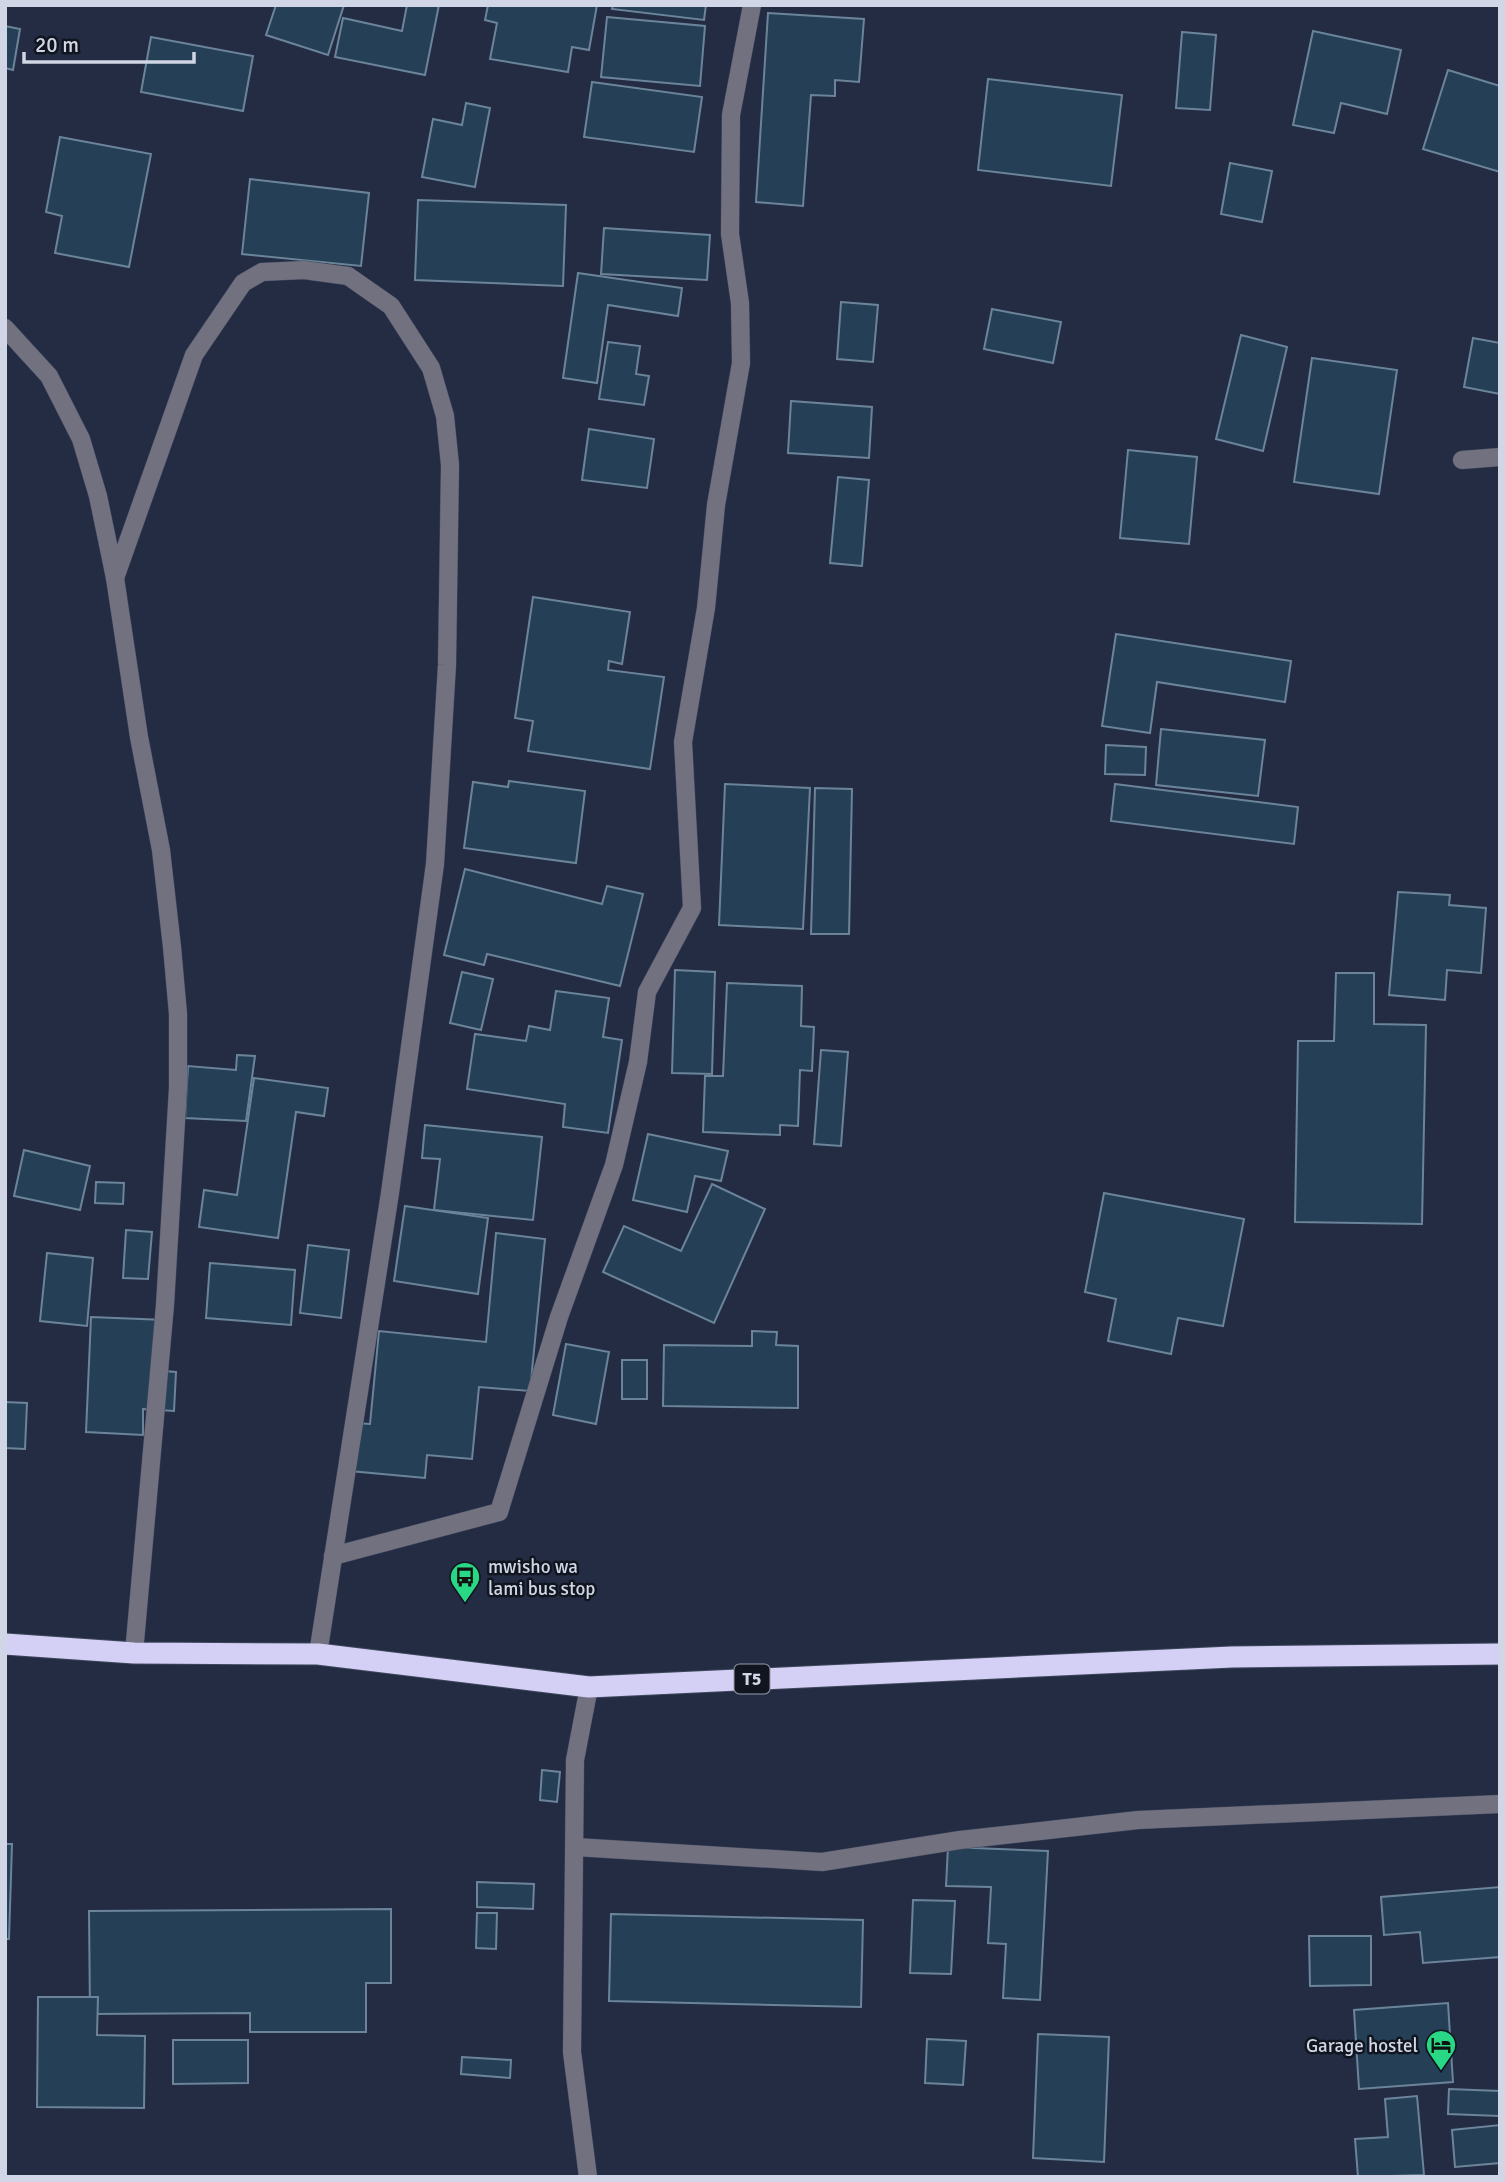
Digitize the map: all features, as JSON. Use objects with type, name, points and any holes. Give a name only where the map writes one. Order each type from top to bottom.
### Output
[{"type":"highway","name":"T5","points":[[5,1644],[134,1653],[318,1654],[589,1687],[1232,1657],[1500,1654]]},
{"type":"street","points":[[333,1556],[499,1512],[559,1317],[614,1165],[638,1062],[647,992],[692,908],[683,742],[706,608],[716,505],[741,363],[740,303],[730,234],[731,115],[751,5]]},
{"type":"street","points":[[115,578],[194,355],[243,283],[262,272],[304,270],[348,276],[391,306],[431,368],[445,416],[450,465],[447,665],[435,864],[390,1193],[318,1654]]},
{"type":"street","points":[[5,328],[49,376],[81,439],[115,578],[139,737],[161,850],[178,1014],[178,1088],[165,1305],[134,1653]]},
{"type":"street","points":[[1462,460],[1500,457]]},
{"type":"street","points":[[588,2177],[572,2052],[575,1760],[589,1687]]},
{"type":"street","points":[[575,1847],[822,1862],[960,1840],[1138,1820],[1500,1804]]},
{"type":"building","points":[[276,5],[344,5],[328,55],[266,35]]},
{"type":"building","points":[[407,5],[439,5],[425,75],[335,57],[343,18],[402,31]]},
{"type":"building","points":[[488,5],[597,5],[589,50],[572,47],[568,72],[490,59],[497,23],[485,20]]},
{"type":"building","points":[[613,5],[706,5],[704,20],[612,9]]},
{"type":"building","points":[[768,13],[864,19],[859,82],[835,80],[835,96],[811,95],[803,206],[756,202]]},
{"type":"building","points":[[607,17],[705,26],[700,86],[601,77]]},
{"type":"building","points":[[5,26],[20,29],[13,70],[5,68]]},
{"type":"building","points":[[1313,31],[1401,50],[1387,114],[1341,103],[1334,133],[1293,125]]},
{"type":"building","points":[[1182,32],[1216,35],[1210,110],[1176,108]]},
{"type":"building","points":[[151,37],[253,56],[243,111],[141,92]]},
{"type":"building","points":[[1448,70],[1500,86],[1500,172],[1423,149]]},
{"type":"building","points":[[988,79],[1122,95],[1111,186],[978,170]]},
{"type":"building","points":[[592,82],[702,97],[694,152],[584,137]]},
{"type":"building","points":[[466,103],[490,108],[475,187],[422,177],[433,119],[462,125]]},
{"type":"building","points":[[60,137],[151,154],[129,267],[55,253],[62,216],[46,212]]},
{"type":"building","points":[[1230,163],[1272,171],[1262,222],[1221,214]]},
{"type":"building","points":[[250,179],[369,193],[361,266],[242,254]]},
{"type":"building","points":[[418,200],[566,205],[563,286],[415,280]]},
{"type":"building","points":[[604,228],[710,235],[707,280],[601,274]]},
{"type":"building","points":[[578,273],[682,288],[678,316],[608,305],[597,383],[563,378]]},
{"type":"building","points":[[841,302],[878,305],[873,362],[837,359]]},
{"type":"building","points":[[992,309],[1061,322],[1053,363],[984,349]]},
{"type":"building","points":[[1241,335],[1287,347],[1263,451],[1216,439]]},
{"type":"building","points":[[1473,338],[1500,343],[1500,394],[1464,387]]},
{"type":"building","points":[[608,342],[640,346],[636,374],[649,376],[644,405],[599,399]]},
{"type":"building","points":[[1312,358],[1397,370],[1379,494],[1294,482]]},
{"type":"building","points":[[791,401],[872,407],[869,458],[788,453]]},
{"type":"building","points":[[589,429],[654,439],[647,488],[582,480]]},
{"type":"building","points":[[1128,450],[1197,457],[1189,544],[1120,538]]},
{"type":"building","points":[[838,477],[869,480],[862,566],[830,563]]},
{"type":"building","points":[[533,597],[630,612],[622,664],[609,661],[608,670],[664,677],[650,769],[528,751],[533,721],[515,718]]},
{"type":"building","points":[[1116,634],[1291,661],[1285,702],[1157,682],[1150,733],[1102,726]]},
{"type":"building","points":[[1161,729],[1265,740],[1258,796],[1156,785]]},
{"type":"building","points":[[1106,745],[1146,747],[1145,775],[1105,774]]},
{"type":"building","points":[[509,781],[585,791],[576,863],[464,848],[473,782],[508,787]]},
{"type":"building","points":[[725,784],[810,788],[803,929],[719,925]]},
{"type":"building","points":[[1115,784],[1298,807],[1294,844],[1111,821]]},
{"type":"building","points":[[815,788],[852,789],[849,934],[811,934]]},
{"type":"building","points":[[465,869],[602,904],[607,886],[643,894],[620,986],[487,954],[484,965],[444,955]]},
{"type":"building","points":[[1398,892],[1450,895],[1449,905],[1486,908],[1481,973],[1447,970],[1445,1000],[1389,995]]},
{"type":"building","points":[[675,970],[715,972],[712,1074],[672,1073]]},
{"type":"building","points":[[462,972],[493,979],[481,1030],[450,1023]]},
{"type":"building","points":[[1336,973],[1374,973],[1374,1024],[1426,1025],[1422,1224],[1295,1222],[1298,1041],[1334,1041]]},
{"type":"building","points":[[727,983],[802,986],[801,1026],[814,1027],[812,1071],[800,1070],[798,1126],[780,1125],[780,1135],[703,1132],[705,1076],[723,1076]]},
{"type":"building","points":[[556,991],[609,998],[603,1037],[622,1040],[608,1133],[563,1127],[565,1104],[467,1089],[475,1034],[526,1041],[529,1026],[550,1030]]},
{"type":"building","points":[[821,1050],[848,1052],[841,1146],[814,1144]]},
{"type":"building","points":[[237,1055],[255,1056],[246,1121],[185,1118],[188,1066],[236,1070]]},
{"type":"building","points":[[254,1078],[328,1088],[324,1116],[296,1112],[278,1238],[199,1227],[204,1190],[237,1195]]},
{"type":"building","points":[[425,1125],[542,1137],[533,1220],[434,1210],[440,1159],[422,1158]]},
{"type":"building","points":[[648,1134],[728,1151],[721,1181],[695,1176],[687,1212],[633,1200]]},
{"type":"building","points":[[24,1150],[90,1166],[80,1210],[14,1196]]},
{"type":"building","points":[[96,1182],[124,1183],[123,1204],[95,1203]]},
{"type":"building","points":[[712,1184],[765,1209],[714,1323],[603,1272],[624,1226],[681,1251]]},
{"type":"building","points":[[1104,1193],[1244,1219],[1223,1326],[1178,1318],[1171,1354],[1108,1341],[1116,1299],[1085,1292]]},
{"type":"building","points":[[405,1206],[488,1218],[478,1294],[394,1281]]},
{"type":"building","points":[[126,1230],[152,1232],[148,1279],[123,1278]]},
{"type":"building","points":[[496,1233],[545,1239],[530,1391],[479,1387],[472,1459],[427,1455],[425,1478],[350,1471],[356,1423],[370,1424],[379,1331],[486,1342]]},
{"type":"building","points":[[308,1245],[349,1250],[341,1318],[300,1313]]},
{"type":"building","points":[[47,1253],[93,1258],[87,1326],[40,1321]]},
{"type":"building","points":[[210,1263],[295,1270],[291,1325],[206,1318]]},
{"type":"building","points":[[91,1317],[165,1320],[164,1371],[176,1372],[174,1411],[143,1409],[143,1435],[86,1432]]},
{"type":"building","points":[[752,1331],[777,1332],[776,1345],[798,1346],[798,1408],[663,1406],[664,1345],[752,1346]]},
{"type":"building","points":[[566,1344],[609,1352],[596,1424],[553,1415]]},
{"type":"building","points":[[622,1360],[647,1360],[647,1399],[622,1399]]},
{"type":"building","points":[[5,1402],[27,1403],[25,1449],[5,1448]]},
{"type":"building","points":[[542,1770],[560,1772],[557,1802],[540,1800]]},
{"type":"building","points":[[5,1844],[12,1844],[9,1939],[5,1939]]},
{"type":"building","points":[[948,1847],[1048,1851],[1040,2000],[1003,1998],[1006,1944],[988,1943],[991,1887],[946,1886]]},
{"type":"building","points":[[477,1882],[534,1884],[533,1909],[477,1907]]},
{"type":"building","points":[[1500,1887],[1500,1957],[1423,1963],[1420,1932],[1384,1935],[1381,1897]]},
{"type":"building","points":[[913,1900],[955,1901],[951,1974],[910,1973]]},
{"type":"building","points":[[391,1909],[391,1983],[366,1983],[366,2032],[250,2032],[250,2013],[90,2014],[89,1911]]},
{"type":"building","points":[[477,1913],[497,1913],[496,1949],[476,1948]]},
{"type":"building","points":[[611,1914],[863,1920],[861,2007],[609,2001]]},
{"type":"building","points":[[1309,1936],[1371,1936],[1371,1985],[1310,1986]]},
{"type":"building","points":[[38,1997],[98,1997],[97,2035],[145,2036],[144,2108],[37,2107]]},
{"type":"building","points":[[1448,2003],[1453,2082],[1359,2089],[1354,2010]]},
{"type":"building","points":[[1038,2034],[1109,2037],[1104,2162],[1033,2158]]},
{"type":"building","points":[[927,2039],[966,2041],[963,2085],[925,2083]]},
{"type":"building","points":[[173,2040],[248,2040],[248,2083],[173,2084]]},
{"type":"building","points":[[462,2057],[511,2060],[510,2078],[461,2074]]},
{"type":"building","points":[[1449,2089],[1500,2091],[1499,2116],[1448,2114]]},
{"type":"building","points":[[1417,2096],[1424,2175],[1358,2177],[1355,2139],[1388,2137],[1385,2099]]},
{"type":"building","points":[[1500,2125],[1500,2163],[1455,2167],[1452,2130]]},
{"type":"place","name":"mwisho wa lami bus stop","points":[[465,1604]]},
{"type":"place","name":"Garage hostel","points":[[1441,2072]]}]
